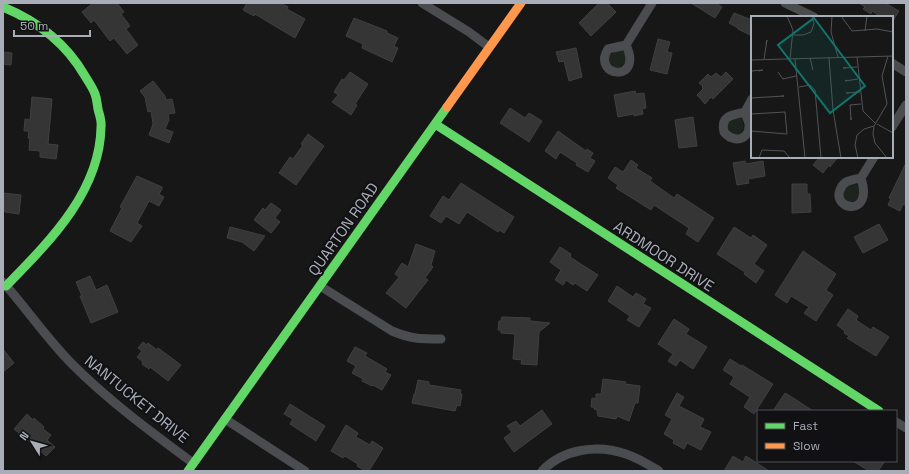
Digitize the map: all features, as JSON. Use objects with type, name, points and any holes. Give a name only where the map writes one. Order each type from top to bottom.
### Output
[{"type":"street","points":[[422,3],[469,32],[489,47]]},
{"type":"street","name":"QUARTON ROAD","points":[[188,471],[521,3]]},
{"type":"street","points":[[626,45],[652,3]]},
{"type":"street","points":[[784,3],[804,15]]},
{"type":"street","points":[[3,7],[36,22],[53,36],[83,69],[92,85],[99,105],[102,129],[98,160],[80,199],[60,228],[5,284]]},
{"type":"street","points":[[893,64],[906,72]]},
{"type":"street","points":[[745,112],[751,101]]},
{"type":"street","points":[[893,126],[906,105]]},
{"type":"street","name":"ARDMOOR DRIVE","points":[[435,124],[877,410]]},
{"type":"street","points":[[861,178],[873,158]]},
{"type":"street","name":"NANTUCKET DRIVE","points":[[5,284],[84,376],[140,424],[193,463]]},
{"type":"street","points":[[320,286],[392,331],[416,339],[440,339]]},
{"type":"street","points":[[225,419],[305,471]]},
{"type":"street","points":[[897,423],[906,428]]},
{"type":"street","points":[[542,471],[554,460],[564,455],[587,450],[603,450],[624,453],[659,471]]},
{"type":"shaded area","points":[[623,50],[626,58],[624,64],[619,68],[613,67],[609,62],[612,53]]},
{"type":"shaded area","points":[[740,117],[743,124],[742,132],[738,135],[730,134],[727,128],[728,123]]},
{"type":"shaded area","points":[[858,185],[860,195],[855,201],[849,202],[843,196],[843,191],[847,186]]},
{"type":"building","points":[[93,3],[117,3],[124,12],[121,14],[130,26],[126,29],[138,45],[127,54],[114,38],[110,41],[94,20],[91,23],[82,12]]},
{"type":"building","points":[[247,3],[281,3],[288,7],[287,9],[305,19],[295,38],[255,14],[254,16],[243,10]]},
{"type":"building","points":[[599,3],[607,3],[616,12],[591,36],[579,23]]},
{"type":"building","points":[[691,3],[716,3],[722,7],[715,18]]},
{"type":"building","points":[[859,3],[885,3],[899,11],[893,21],[893,16],[880,16],[872,11],[871,14],[863,9],[865,7]]},
{"type":"building","points":[[734,13],[751,20],[751,36],[738,29],[729,23]]},
{"type":"building","points":[[354,18],[387,31],[387,33],[398,38],[394,46],[398,48],[392,62],[362,48],[363,44],[346,36]]},
{"type":"building","points":[[658,39],[670,42],[667,52],[672,53],[667,74],[650,70]]},
{"type":"building","points":[[576,48],[582,77],[569,81],[564,61],[559,62],[556,52]]},
{"type":"building","points":[[3,52],[12,53],[11,65],[3,64]]},
{"type":"building","points":[[350,72],[368,84],[355,104],[357,105],[351,115],[332,102],[338,95],[334,92],[342,79],[344,80]]},
{"type":"building","points":[[726,72],[733,79],[713,99],[711,97],[705,104],[697,95],[703,89],[703,86],[699,83],[708,74],[711,77],[716,73],[721,77]]},
{"type":"building","points":[[153,81],[165,96],[166,100],[172,99],[175,113],[168,114],[169,120],[165,129],[173,132],[169,143],[149,135],[153,124],[151,111],[148,112],[145,97],[140,91]]},
{"type":"building","points":[[635,91],[636,94],[644,93],[646,108],[642,109],[643,114],[618,117],[614,95]]},
{"type":"building","points":[[32,97],[52,99],[48,144],[58,145],[56,159],[40,157],[40,151],[29,150],[29,131],[24,131],[25,119],[30,120]]},
{"type":"building","points":[[510,108],[525,118],[529,113],[542,121],[529,142],[500,123]]},
{"type":"building","points":[[693,117],[697,146],[679,148],[675,120]]},
{"type":"building","points":[[558,131],[586,151],[587,149],[593,153],[590,158],[595,161],[588,172],[576,165],[577,163],[560,152],[556,159],[545,151]]},
{"type":"building","points":[[308,134],[324,146],[296,185],[279,173],[290,157],[293,159],[303,145],[301,144]]},
{"type":"building","points":[[819,158],[837,158],[823,173],[813,165]]},
{"type":"building","points":[[631,160],[638,165],[636,168],[652,178],[650,181],[674,198],[677,194],[714,218],[698,242],[686,234],[689,228],[654,205],[651,210],[616,188],[618,185],[608,178],[615,167],[623,172]]},
{"type":"building","points":[[745,161],[746,164],[763,161],[765,176],[748,179],[749,183],[737,185],[733,163]]},
{"type":"building","points":[[906,163],[906,206],[903,204],[900,211],[888,205],[891,199],[889,198]]},
{"type":"building","points":[[137,176],[162,187],[159,194],[164,197],[159,206],[149,201],[137,223],[142,226],[131,242],[110,231],[122,208],[120,207]]},
{"type":"building","points":[[461,183],[514,217],[504,233],[499,230],[498,232],[467,212],[459,224],[446,216],[441,223],[430,216],[443,196],[449,200]]},
{"type":"building","points":[[792,184],[807,184],[807,194],[810,194],[811,212],[792,213]]},
{"type":"building","points":[[3,193],[21,195],[19,214],[5,212],[5,210],[3,210]]},
{"type":"building","points":[[271,203],[281,210],[275,218],[280,222],[271,233],[254,220],[263,208],[265,210]]},
{"type":"building","points":[[879,224],[888,240],[863,253],[854,237]]},
{"type":"building","points":[[230,227],[265,236],[254,251],[242,242],[227,238]]},
{"type":"building","points":[[734,227],[751,238],[753,235],[767,245],[754,264],[764,271],[756,283],[744,274],[745,272],[717,254]]},
{"type":"building","points":[[416,244],[435,251],[431,265],[433,267],[425,278],[428,280],[406,308],[386,293],[399,277],[395,274],[402,263],[408,267]]},
{"type":"building","points":[[560,247],[571,254],[570,257],[598,275],[587,291],[575,283],[573,285],[566,280],[563,285],[555,280],[561,270],[550,262]]},
{"type":"building","points":[[803,251],[836,274],[826,290],[833,295],[816,321],[804,313],[809,307],[791,296],[787,303],[775,295]]},
{"type":"building","points":[[90,276],[96,290],[107,285],[118,312],[91,323],[76,282]]},
{"type":"building","points":[[617,286],[633,297],[636,293],[646,299],[643,304],[651,308],[639,327],[627,320],[630,316],[608,301]]},
{"type":"building","points":[[848,309],[858,316],[856,320],[871,330],[873,327],[889,337],[876,356],[847,338],[849,336],[837,325]]},
{"type":"building","points":[[502,317],[530,318],[530,321],[550,323],[539,332],[537,365],[521,364],[522,360],[513,359],[515,334],[501,333],[501,330],[498,330],[499,321],[501,321]]},
{"type":"building","points":[[674,319],[689,329],[686,334],[707,347],[693,369],[680,360],[676,366],[668,361],[673,354],[658,344]]},
{"type":"building","points":[[143,342],[147,345],[148,343],[157,350],[158,348],[181,365],[168,381],[150,367],[149,369],[142,364],[143,362],[137,357],[142,351],[138,348]]},
{"type":"building","points":[[355,347],[367,353],[365,356],[387,369],[385,372],[391,375],[382,390],[362,381],[363,379],[352,373],[356,366],[347,361]]},
{"type":"building","points":[[3,349],[14,363],[3,372]]},
{"type":"building","points":[[730,359],[773,384],[754,414],[744,407],[750,397],[730,384],[734,377],[723,370]]},
{"type":"building","points":[[603,379],[626,382],[625,384],[640,386],[638,403],[635,403],[629,421],[617,416],[616,419],[598,416],[597,410],[594,409],[594,407],[591,407],[592,398],[596,399],[596,394],[601,394]]},
{"type":"building","points":[[418,380],[429,382],[429,385],[461,390],[460,394],[462,394],[460,406],[457,405],[455,411],[412,403]]},
{"type":"building","points":[[677,393],[684,397],[679,406],[704,419],[700,427],[711,432],[701,450],[687,443],[684,449],[673,443],[674,440],[664,434],[672,419],[665,415]]},
{"type":"building","points":[[785,393],[812,410],[774,410]]},
{"type":"building","points":[[290,404],[325,426],[316,441],[290,424],[293,419],[284,414]]},
{"type":"building","points":[[542,410],[552,424],[514,452],[504,438],[512,432],[507,426],[516,421],[520,426]]},
{"type":"building","points":[[27,414],[33,420],[34,418],[44,427],[43,429],[51,435],[47,440],[55,447],[46,456],[14,429]]},
{"type":"building","points":[[346,425],[358,433],[356,437],[370,445],[372,441],[383,448],[369,471],[365,471],[357,466],[358,464],[345,456],[343,458],[331,451]]},
{"type":"building","points":[[733,456],[743,462],[746,456],[769,471],[724,471]]},
{"type":"building","points":[[855,462],[884,462],[878,471],[869,471]]},
{"type":"traffic: fast","points":[[3,7],[39,26],[50,34],[69,53],[94,92],[101,120],[98,151],[92,173],[82,194],[55,233],[6,286]]},
{"type":"traffic: fast","points":[[188,471],[447,107]]},
{"type":"traffic: fast","points":[[435,124],[877,410]]},
{"type":"traffic: slow","points":[[447,107],[521,3]]}]
